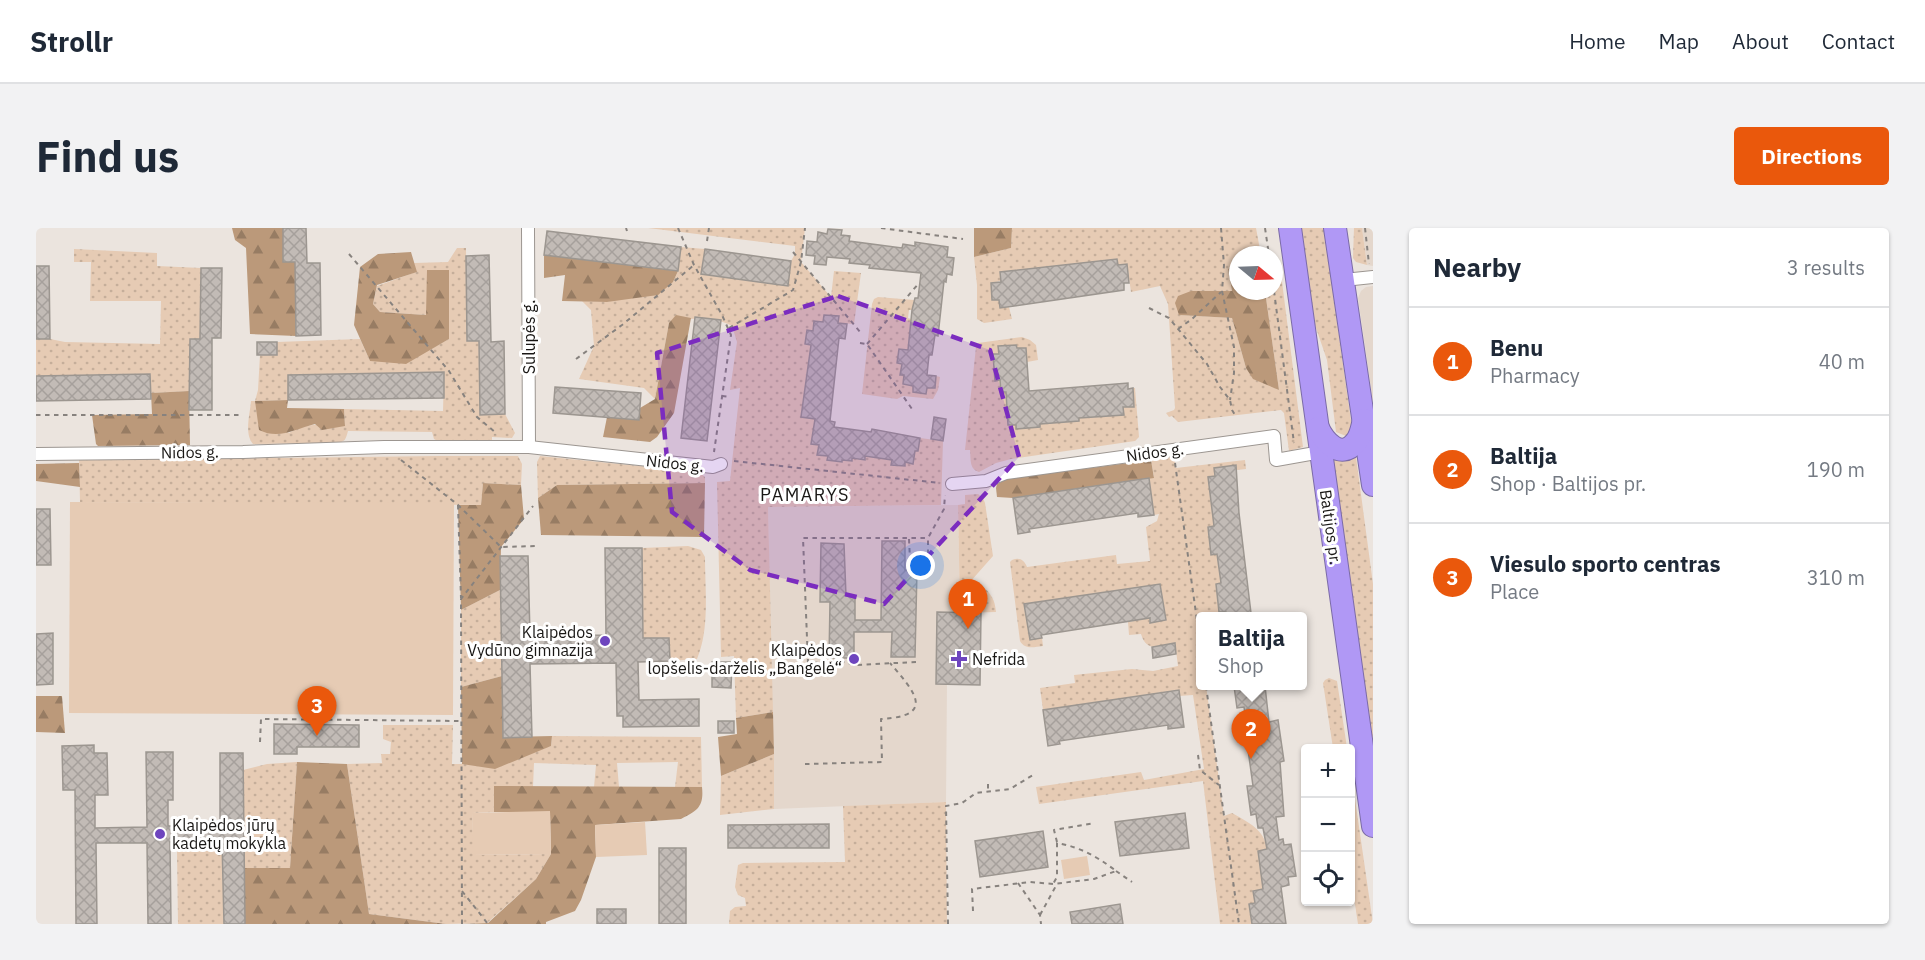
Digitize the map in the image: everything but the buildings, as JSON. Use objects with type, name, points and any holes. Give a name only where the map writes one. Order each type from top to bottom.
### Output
[{"type":"highway","name":"Baltijos pr.","points":[[1290,228],[1373,826]]},
{"type":"highway","points":[[1335,228],[1373,485]]},
{"type":"highway","points":[[1317,426],[1328,444],[1334,448],[1343,448],[1357,441],[1364,420]]},
{"type":"street","name":"Sulupės g.","points":[[528,228],[530,447]]},
{"type":"street","points":[[1344,280],[1372,278]]},
{"type":"street","name":"Nidos g.","points":[[948,484],[986,481],[1006,473],[1274,436],[1276,460],[1321,452]]},
{"type":"street","name":"Nidos g.","points":[[36,454],[243,452],[384,447],[530,447],[717,466]]},
{"type":"path","points":[[678,228],[694,265],[731,335],[722,396],[717,466]]},
{"type":"path","points":[[707,241],[709,228]]},
{"type":"path","points":[[728,328],[793,290],[801,262],[805,228]]},
{"type":"path","points":[[881,228],[963,239]]},
{"type":"path","points":[[1221,228],[1224,265],[1222,291],[1234,347],[1234,373],[1230,400]]},
{"type":"path","points":[[1266,228],[1268,246]]},
{"type":"path","points":[[1365,228],[1372,278]]},
{"type":"path","points":[[793,252],[861,333]]},
{"type":"path","points":[[349,254],[449,371],[477,417],[495,432],[496,447]]},
{"type":"path","points":[[576,359],[622,325],[694,265]]},
{"type":"path","points":[[867,345],[919,283]]},
{"type":"path","points":[[1178,329],[1222,291]]},
{"type":"path","points":[[1275,300],[1296,457]]},
{"type":"path","points":[[1149,308],[1169,318],[1208,364],[1230,400],[1235,415]]},
{"type":"path","points":[[860,343],[867,345],[912,409]]},
{"type":"path","points":[[722,396],[730,397]]},
{"type":"path","points":[[36,415],[243,415]]},
{"type":"path","points":[[384,447],[458,505],[501,547],[535,546]]},
{"type":"path","points":[[1173,449],[1196,613]]},
{"type":"path","name":"Nidos g.","points":[[717,466],[733,461],[948,484]]},
{"type":"path","points":[[909,538],[910,560],[928,560],[928,538],[944,509],[948,484]]},
{"type":"path","points":[[458,505],[461,599],[462,924]]},
{"type":"path","points":[[461,599],[533,506]]},
{"type":"path","points":[[916,662],[856,665],[844,662],[808,663],[804,538],[928,538]]},
{"type":"path","points":[[805,764],[882,762],[881,718],[898,718],[912,711],[917,700],[890,663]]},
{"type":"path","points":[[1207,690],[1239,924]]},
{"type":"path","points":[[260,742],[261,719],[461,721]]},
{"type":"path","points":[[1198,755],[1200,770],[1220,785]]},
{"type":"path","points":[[948,924],[946,806],[962,803],[976,793],[1010,789],[1033,775]]},
{"type":"path","points":[[988,784],[988,792]]},
{"type":"path","points":[[1053,884],[1057,877],[1057,843],[1054,830],[1095,823]]},
{"type":"path","points":[[1057,843],[1071,845],[1100,858],[1132,882]]},
{"type":"path","points":[[973,911],[972,889],[1030,882],[1053,884],[1094,879],[1116,871]]},
{"type":"path","points":[[1040,915],[1058,883]]},
{"type":"path","points":[[1018,884],[1040,915],[1041,924]]},
{"type":"path","points":[[462,891],[488,924]]},
{"type":"highlighted area","points":[[838,296],[990,350],[1019,457],[884,604],[750,570],[672,512],[657,353]]},
{"type":"shaded area","points":[[648,228],[805,228],[801,262],[831,297],[834,271],[861,273],[854,324],[838,323],[839,316],[824,315],[823,322],[814,321],[813,331],[807,330],[811,345],[801,417],[820,420],[811,444],[819,445],[818,455],[828,456],[828,460],[841,462],[842,460],[851,461],[852,458],[864,460],[865,456],[892,460],[891,465],[904,466],[905,462],[913,463],[920,438],[943,441],[941,505],[768,507],[773,712],[736,718],[734,656],[721,657],[717,482],[730,481],[740,388],[730,390],[737,342],[732,326],[716,320],[701,318],[669,323],[655,399],[644,388],[579,379],[594,346],[591,310],[582,301],[607,302],[673,282],[678,271],[681,247],[705,249],[701,274],[787,286],[795,246]]},
{"type":"shaded area","points":[[1012,228],[1256,228],[1259,246],[1229,246],[1229,291],[1191,291],[1180,315],[1232,318],[1246,368],[1279,390],[1266,300],[1283,300],[1283,290],[1303,447],[1289,451],[1284,413],[1281,410],[1178,422],[1172,416],[1169,417],[1166,413],[1175,408],[1168,304],[1160,286],[1131,292],[1127,264],[1118,265],[1117,259],[1091,262],[991,283],[992,300],[999,300],[1000,308],[1009,307],[1012,319],[984,323],[977,319],[974,257],[1011,248]]},
{"type":"shaded area","points":[[1301,228],[1324,228],[1352,428],[1346,436],[1336,432],[1327,360],[1315,325]]},
{"type":"shaded area","points":[[1354,228],[1362,228],[1367,265],[1356,262],[1353,258]]},
{"type":"shaded area","points":[[1362,228],[1373,228],[1373,266],[1367,265]]},
{"type":"shaded area","points":[[457,248],[466,248],[467,340],[479,341],[480,414],[505,414],[515,433],[512,438],[492,437],[492,442],[441,443],[434,439],[432,432],[348,431],[345,439],[338,443],[253,444],[250,440],[248,424],[251,401],[255,401],[258,390],[260,355],[277,342],[360,339],[370,361],[431,349],[449,339],[427,315],[380,312],[373,304],[377,286],[416,272],[414,263],[448,262]],"holes":[[[444,373],[443,411],[344,409],[345,426],[309,425],[289,433],[255,401],[288,400],[288,375]]]},
{"type":"shaded area","points":[[74,249],[157,253],[157,266],[201,268],[200,339],[190,340],[189,391],[151,393],[150,374],[36,376],[36,339],[65,342],[160,344],[161,301],[90,301],[91,262],[74,262]]},
{"type":"shaded area","points":[[1373,286],[1373,403],[1358,298],[1366,287]]},
{"type":"shaded area","points":[[878,297],[914,300],[913,310],[909,310],[908,318],[911,319],[908,350],[899,349],[897,363],[902,364],[903,384],[913,386],[913,392],[926,393],[927,388],[935,388],[936,376],[940,377],[938,390],[933,399],[903,396],[897,399],[862,394],[872,304]]},
{"type":"shaded area","points":[[1022,337],[1036,345],[1038,360],[1027,362],[1026,348],[1017,348],[1016,345],[999,346],[999,354],[993,354],[995,380],[1000,380],[1001,392],[1012,392],[1006,400],[1008,425],[1016,425],[1016,429],[1040,427],[1039,417],[1054,423],[1079,421],[1079,415],[1097,417],[1124,415],[1123,407],[1134,406],[1133,388],[1135,388],[1139,437],[1135,441],[1011,459],[996,463],[979,472],[976,471],[971,463],[970,450],[965,450],[976,347],[978,343]]},
{"type":"shaded area","points":[[518,456],[522,464],[521,485],[483,483],[481,505],[80,502],[79,458]]},
{"type":"shaded area","points":[[540,456],[699,472],[705,477],[705,483],[557,485],[538,498],[537,462]]},
{"type":"shaded area","points":[[1174,456],[1176,468],[1245,460],[1246,469],[1237,470],[1236,465],[1214,468],[1215,476],[1208,478],[1214,526],[1208,527],[1211,555],[1217,554],[1221,583],[1216,584],[1219,612],[1196,612],[1196,690],[1207,690],[1224,816],[1232,813],[1255,827],[1263,836],[1267,849],[1258,851],[1261,876],[1267,888],[1253,891],[1255,903],[1249,905],[1252,924],[1220,924],[1203,781],[1039,804],[1036,787],[1141,772],[1144,780],[1204,769],[1193,695],[1179,696],[1178,690],[1043,710],[1040,688],[1075,683],[1074,675],[1132,669],[1153,671],[1178,666],[1175,643],[1154,647],[1146,644],[1141,634],[1129,635],[1128,622],[1134,621],[1133,615],[1149,613],[1150,623],[1166,620],[1160,584],[1025,604],[1030,640],[1042,638],[1043,646],[1024,646],[1020,641],[1010,562],[1012,560],[1019,559],[1027,567],[1116,555],[1117,564],[1150,561],[1146,527],[1157,521],[1159,514],[1154,515],[1149,478],[1154,477],[1151,460]]},
{"type":"shaded area","points":[[1356,457],[1373,584],[1373,749],[1333,458],[1340,461]]},
{"type":"shaded area","points":[[978,494],[985,503],[993,556],[970,582],[977,590],[982,586],[988,591],[994,600],[996,612],[960,613],[958,505],[965,504],[965,495]]},
{"type":"shaded area","points":[[70,502],[454,503],[453,715],[69,713]]},
{"type":"shaded area","name":"Klaipėdos lopšelis-darželis „Bangelė“","points":[[958,505],[960,613],[936,684],[947,684],[946,802],[774,809],[768,507]]},
{"type":"shaded area","points":[[688,546],[701,550],[705,557],[704,635],[697,659],[670,661],[669,638],[643,638],[642,548]]},
{"type":"shaded area","points":[[500,590],[502,676],[461,687],[461,610]]},
{"type":"shaded area","points":[[1329,678],[1337,681],[1346,744],[1332,744],[1323,683]]},
{"type":"shaded area","points":[[383,725],[453,725],[452,764],[551,746],[552,736],[701,737],[702,787],[675,787],[678,762],[617,763],[619,787],[594,787],[596,765],[534,763],[533,787],[494,786],[494,812],[472,813],[474,855],[551,854],[536,879],[487,923],[446,924],[369,914],[347,764],[382,763],[381,754],[390,754],[391,742],[383,739]]},
{"type":"shaded area","points":[[774,754],[774,809],[720,815],[721,776]]},
{"type":"shaded area","points":[[297,762],[290,868],[244,868],[243,770],[267,764]]},
{"type":"shaded area","points":[[1355,799],[1373,924],[1358,924],[1355,904]]},
{"type":"shaded area","points":[[946,802],[947,924],[729,924],[730,911],[735,907],[746,906],[745,898],[738,895],[735,887],[738,865],[743,863],[845,862],[843,806]]},
{"type":"shaded area","points":[[550,811],[551,854],[473,855],[472,813]]},
{"type":"shaded area","points":[[645,822],[647,855],[596,857],[595,825]]},
{"type":"shaded area","points":[[180,841],[222,841],[224,924],[178,924],[177,850],[180,848]]},
{"type":"shaded area","points":[[1087,856],[1090,875],[1064,879],[1061,860]]},
{"type":"green space","points":[[232,228],[283,228],[283,262],[295,262],[296,336],[250,334],[246,248],[235,240]]},
{"type":"green space","points":[[974,228],[1012,228],[1011,248],[974,257]]},
{"type":"green space","points":[[411,252],[417,272],[377,285],[373,304],[380,312],[426,315],[427,270],[449,270],[449,339],[406,364],[370,361],[354,325],[360,267],[378,254]]},
{"type":"green space","points":[[544,255],[678,271],[673,282],[658,295],[607,302],[562,301],[565,275],[544,278]]},
{"type":"green space","points":[[1191,291],[1229,291],[1229,300],[1266,300],[1279,390],[1253,379],[1246,368],[1232,318],[1179,315],[1175,303],[1178,296]]},
{"type":"green space","points":[[676,315],[691,318],[674,413],[657,437],[650,442],[603,437],[607,417],[639,419],[640,408],[655,399],[669,323]]},
{"type":"green space","points":[[189,391],[190,445],[98,446],[96,444],[92,415],[152,414],[151,393]]},
{"type":"green space","points":[[288,400],[287,408],[344,409],[345,426],[322,430],[315,424],[280,434],[259,430],[255,401]]},
{"type":"green space","points":[[1151,460],[1154,478],[1013,498],[997,497],[997,484],[1007,479]]},
{"type":"green space","points":[[79,463],[80,487],[36,481],[36,464]]},
{"type":"green space","points":[[483,483],[521,485],[524,519],[501,547],[500,590],[461,610],[458,505],[481,505]]},
{"type":"green space","points":[[705,483],[704,537],[541,535],[538,498],[557,485]]},
{"type":"green space","points":[[502,676],[503,737],[552,736],[551,746],[495,769],[462,764],[461,687]]},
{"type":"green space","points":[[36,696],[62,696],[65,733],[36,732]]},
{"type":"green space","points":[[773,712],[774,754],[721,776],[718,737],[737,734],[736,718]]},
{"type":"green space","points":[[297,762],[347,764],[369,914],[446,924],[245,924],[244,868],[290,868]]},
{"type":"green space","points":[[494,786],[702,787],[702,799],[699,807],[681,819],[595,825],[596,857],[575,911],[546,922],[546,924],[462,924],[488,923],[536,879],[551,854],[550,812],[494,812]]},
{"type":"place","name":"Benu","points":[[968,629]]},
{"type":"place","name":"Klaipėdos Vydūno gimnazija","points":[[605,641]]},
{"type":"place","name":"Klaipėdos lopšelis-darželis „Bangelė“","points":[[854,659]]},
{"type":"place","name":"Nefrida","points":[[959,659]]},
{"type":"place","name":"Viesulo sporto centras","points":[[317,736]]},
{"type":"place","name":"Baltija","points":[[1251,759]]},
{"type":"place","name":"Klaipėdos jūrų kadetų mokykla","points":[[160,834]]},
{"type":"district","name":"PAMARYS","points":[[805,494]]}]
